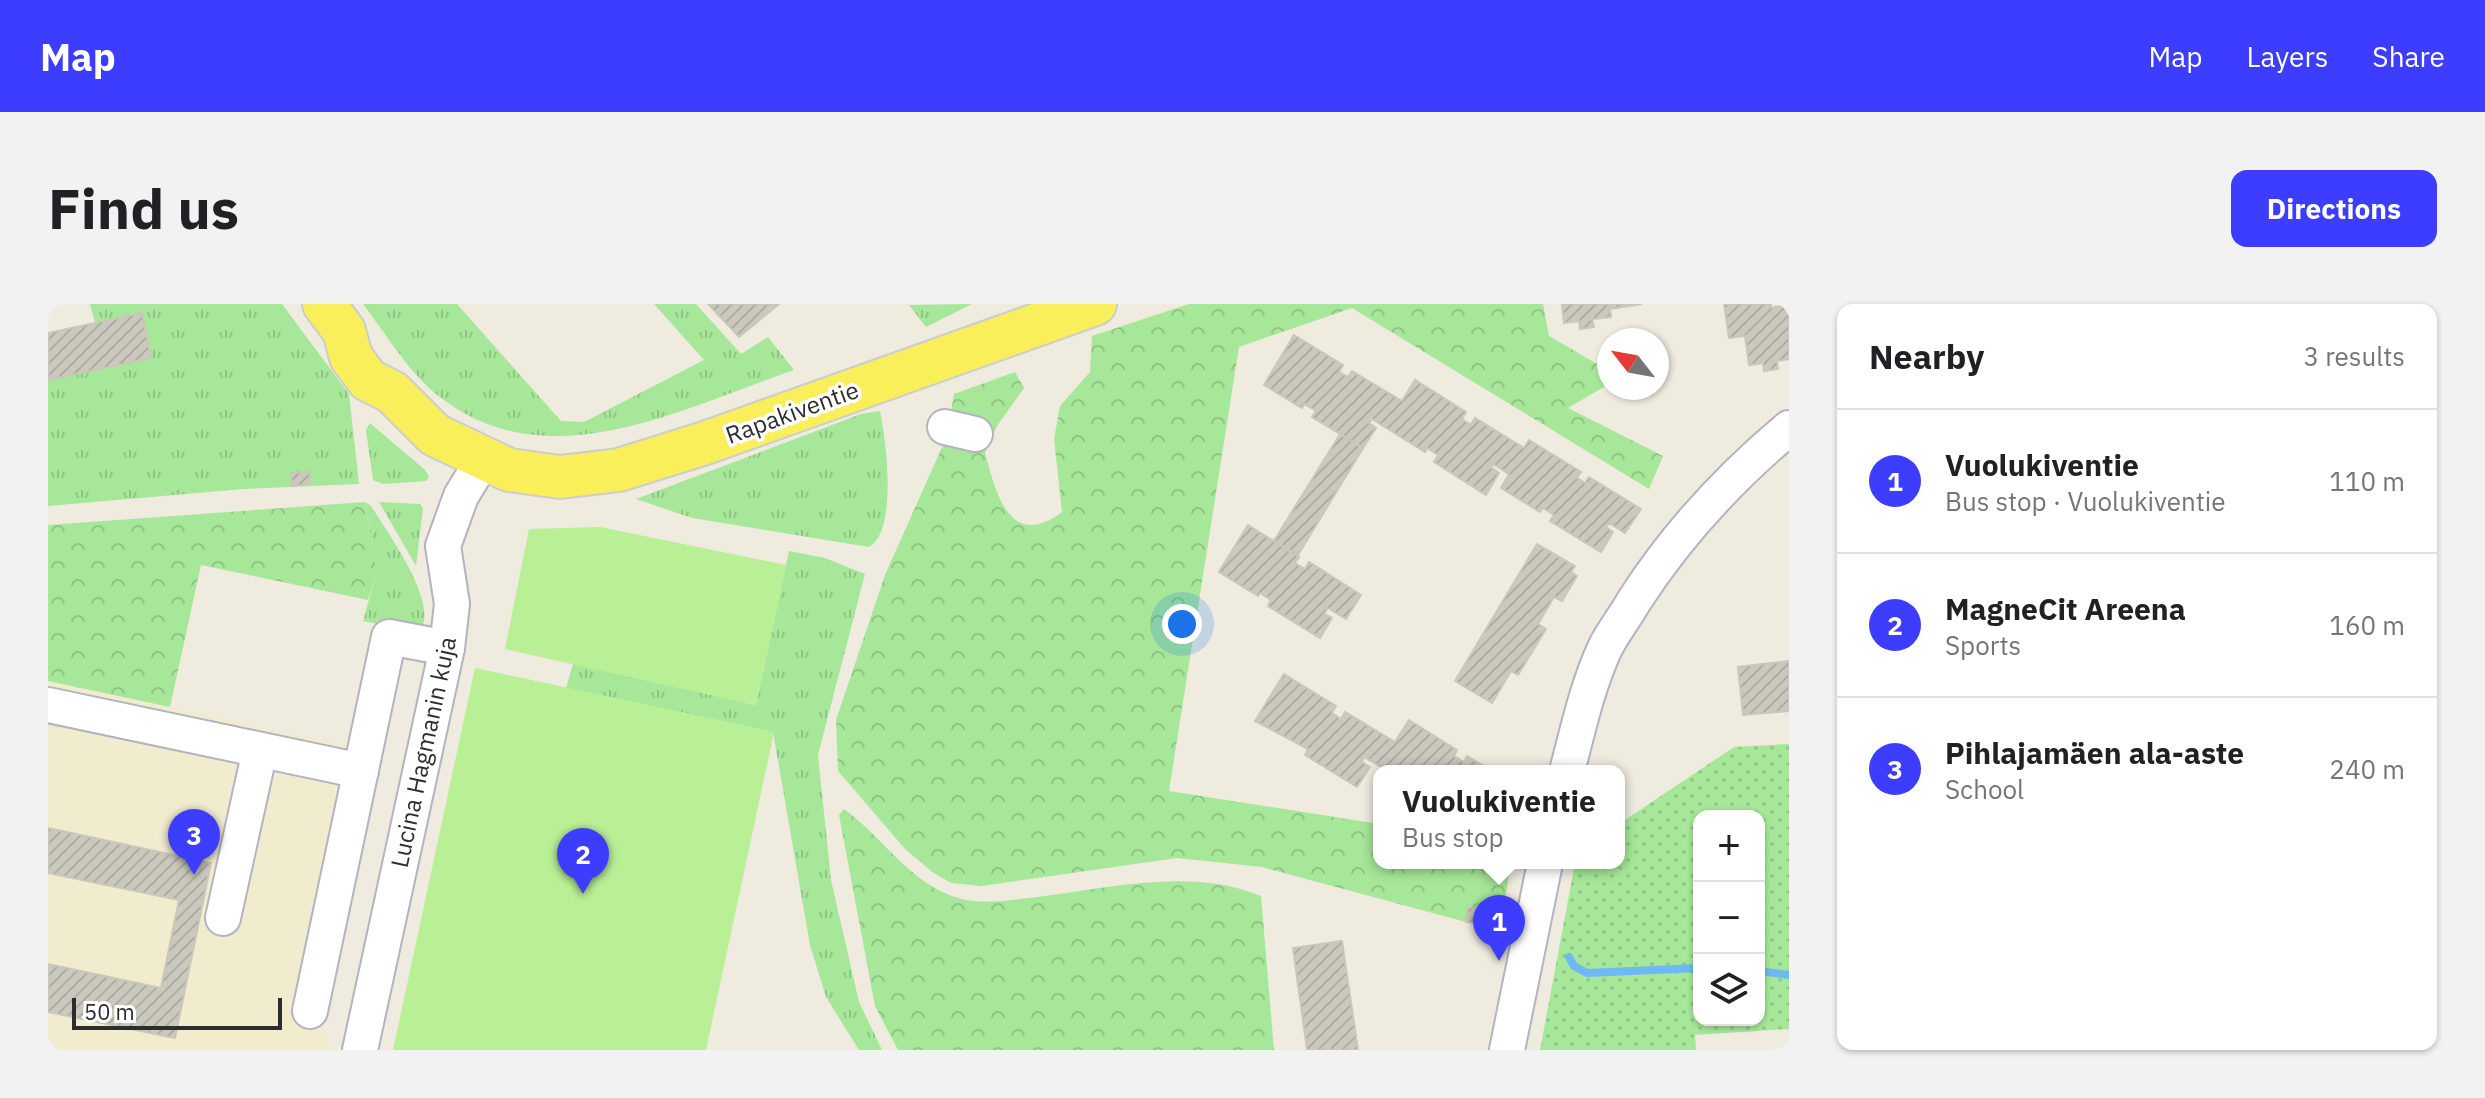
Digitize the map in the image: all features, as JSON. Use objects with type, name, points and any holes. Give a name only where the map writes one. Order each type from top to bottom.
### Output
[{"type":"main road","name":"Rapakiventie","points":[[334,318],[351,357],[368,380],[392,392],[435,435],[509,470],[560,477],[619,470],[1095,304]]},
{"type":"street","points":[[1569,765],[1588,693],[1606,646],[1645,585],[1708,502],[1789,428]]},
{"type":"street","name":"Lucina Hagmanin kuja","points":[[360,1050],[447,648],[452,604],[443,546],[461,496],[483,460]]},
{"type":"street","points":[[310,1011],[389,637],[447,648]]},
{"type":"street","points":[[48,705],[361,771]]},
{"type":"street","points":[[223,918],[260,750]]},
{"type":"street","points":[[1507,1050],[1544,869]]},
{"type":"shaded area","points":[[48,681],[367,750],[313,999],[330,1050],[48,1050]]},
{"type":"green space","points":[[90,304],[282,304],[349,394],[359,484],[243,489],[48,506],[48,380],[151,358],[142,313],[95,323]]},
{"type":"green space","points":[[363,304],[457,304],[561,421],[584,422],[704,360],[654,304],[696,304],[741,354],[768,337],[794,370],[705,403],[613,430],[567,436],[522,433],[478,420],[436,394],[406,363]]},
{"type":"green space","points":[[972,304],[926,327],[909,305]]},
{"type":"green space","points":[[1189,304],[1543,304],[1549,336],[1597,364],[1597,391],[1568,408],[1663,456],[1649,489],[1352,308],[1239,347],[1169,791],[1373,823],[1373,869],[1510,869],[1500,929],[1482,924],[1484,910],[1468,907],[1466,922],[1262,867],[1177,858],[982,886],[951,883],[906,850],[838,771],[836,720],[885,575],[947,436],[954,394],[1015,372],[1024,388],[997,426],[985,453],[1000,500],[1018,521],[1030,525],[1044,522],[1062,512],[1054,439],[1060,406],[1090,372],[1092,336]]},
{"type":"green space","points":[[880,411],[887,463],[887,505],[878,538],[869,547],[692,518],[636,499],[861,414]]},
{"type":"green space","points":[[370,423],[425,470],[429,477],[426,481],[383,484],[373,480],[366,430]]},
{"type":"green space","points":[[365,502],[388,532],[418,588],[424,606],[424,621],[418,632],[363,621],[377,571]]},
{"type":"green space","points":[[365,502],[377,571],[368,600],[201,565],[170,707],[48,681],[48,525]]},
{"type":"green space","points":[[379,502],[420,504],[423,508],[416,566]]},
{"type":"green space","points":[[600,527],[786,565],[756,705],[505,649],[529,529]]},
{"type":"green space","points":[[789,551],[825,558],[865,574],[818,755],[831,880],[859,1002],[882,1050],[859,1050],[826,997],[810,945],[773,732],[566,688],[573,664],[756,705]]},
{"type":"green space","points":[[475,668],[774,732],[706,1050],[393,1050]]},
{"type":"green space","points":[[1789,744],[1789,1029],[1695,1035],[1696,1050],[1540,1050],[1574,869],[1625,869],[1625,820],[1734,747]]},
{"type":"green space","points":[[844,809],[919,877],[932,887],[958,898],[1003,901],[1121,885],[1179,881],[1234,887],[1261,896],[1274,1050],[898,1050],[875,1006],[839,815]]},
{"type":"building","points":[[708,304],[779,304],[739,337]]},
{"type":"building","points":[[1562,304],[1642,304],[1610,309],[1611,317],[1592,319],[1594,327],[1580,329],[1579,321],[1564,323]]},
{"type":"building","points":[[1724,304],[1771,304],[1771,308],[1789,304],[1789,359],[1777,361],[1778,369],[1764,371],[1763,363],[1749,365],[1745,336],[1729,338]]},
{"type":"building","points":[[142,313],[151,358],[48,380],[48,333]]},
{"type":"building","points":[[1294,335],[1343,365],[1339,372],[1348,377],[1352,371],[1402,401],[1415,380],[1466,412],[1462,419],[1471,425],[1475,418],[1524,448],[1529,440],[1581,472],[1577,478],[1585,483],[1589,477],[1641,509],[1625,533],[1609,523],[1606,527],[1613,532],[1601,552],[1550,521],[1554,515],[1543,508],[1540,512],[1501,488],[1509,474],[1493,464],[1491,467],[1499,473],[1486,495],[1434,462],[1438,455],[1427,448],[1425,452],[1372,419],[1369,423],[1376,428],[1363,448],[1312,417],[1316,411],[1304,404],[1302,408],[1264,385]]},
{"type":"building","points":[[1340,434],[1363,448],[1298,555],[1274,541]]},
{"type":"building","points":[[309,471],[310,484],[292,486],[291,473]]},
{"type":"building","points":[[1248,525],[1299,557],[1295,563],[1305,569],[1309,562],[1361,595],[1346,619],[1328,608],[1324,614],[1332,618],[1320,638],[1268,606],[1271,600],[1260,593],[1258,596],[1219,572]]},
{"type":"building","points":[[1537,544],[1575,566],[1571,572],[1577,576],[1562,601],[1554,597],[1538,624],[1546,629],[1518,675],[1511,671],[1492,703],[1455,681]]},
{"type":"building","points":[[1789,661],[1789,711],[1743,715],[1738,667]]},
{"type":"building","points":[[1284,674],[1336,706],[1332,713],[1341,719],[1345,712],[1395,742],[1409,720],[1457,750],[1454,756],[1464,762],[1467,756],[1482,765],[1378,765],[1364,757],[1362,762],[1370,767],[1357,787],[1305,755],[1308,749],[1255,721]]},
{"type":"building","points":[[48,828],[211,863],[175,1038],[48,1012],[48,964],[161,988],[179,900],[48,873]]},
{"type":"building","points":[[1468,907],[1485,910],[1482,924],[1466,922]]},
{"type":"building","points":[[1342,941],[1358,1050],[1307,1050],[1293,948]]},
{"type":"waterway","points":[[1569,957],[1574,966],[1587,973],[1693,968]]},
{"type":"waterway","points":[[1765,972],[1789,975]]},
{"type":"place","name":"Pihlajamäen ala-aste","points":[[194,875]]},
{"type":"place","name":"MagneCit Areena","points":[[583,894]]},
{"type":"place","name":"Vuolukiventie","points":[[1499,961]]}]
